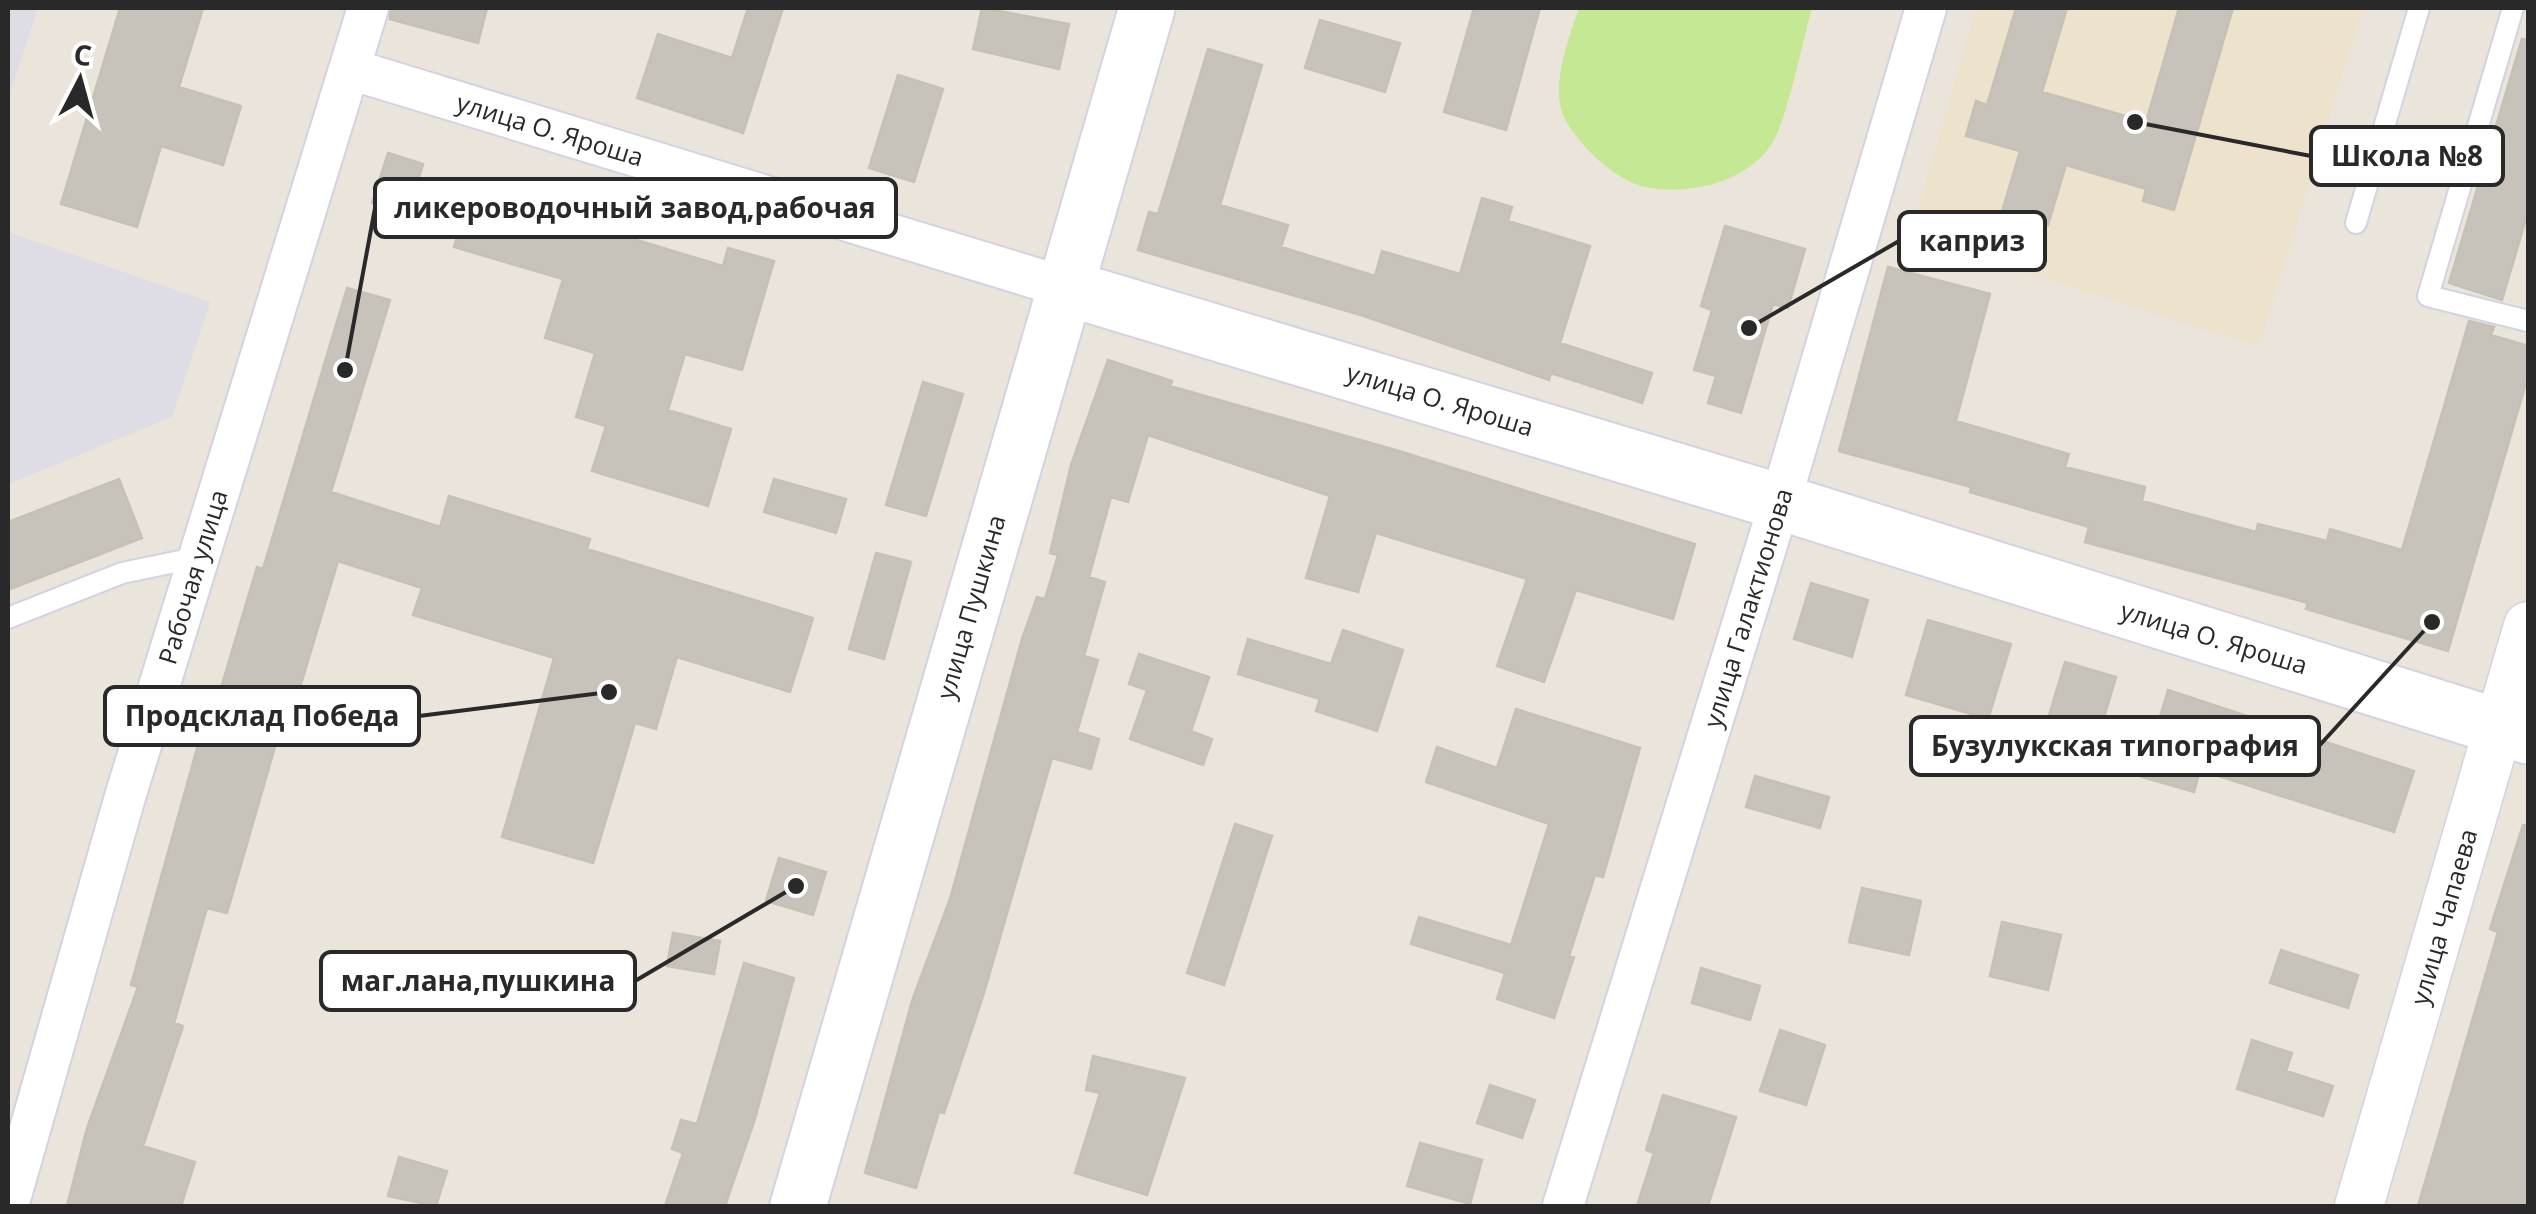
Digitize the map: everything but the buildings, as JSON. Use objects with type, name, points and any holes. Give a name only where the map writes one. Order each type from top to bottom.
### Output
[{"type":"main road","name":"улица Пушкина","points":[[798,1206],[1147,8]]},
{"type":"main road","name":"улица О. Яроша","points":[[1064,287],[1780,502],[2514,732]]},
{"type":"street","name":"Рабочая улица","points":[[8,1206],[199,557],[368,8]]},
{"type":"street","name":"улица Галактионова","points":[[1564,1206],[1780,502],[1926,8]]},
{"type":"street","name":"улица О. Яроша","points":[[350,69],[1064,287]]},
{"type":"street","name":"улица Чапаева","points":[[2360,1206],[2514,732],[2528,626]]},
{"type":"lane","points":[[2356,224],[2419,8]]},
{"type":"lane","points":[[2513,8],[2428,296],[2528,321]]},
{"type":"lane","points":[[8,618],[122,574],[199,557]]},
{"type":"shaded area","points":[[8,8],[38,8],[8,99]]},
{"type":"shaded area","points":[[1976,8],[2363,8],[2259,347],[1910,236]]},
{"type":"shaded area","points":[[8,232],[210,302],[172,417],[8,484]]},
{"type":"green space","points":[[1579,8],[1812,8],[1785,113],[1774,140],[1735,176],[1700,187],[1645,187],[1610,170],[1579,140],[1561,107],[1562,63]]},
{"type":"place","name":"Школа №8","points":[[2135,122]]},
{"type":"place","name":"каприз","points":[[1749,328]]},
{"type":"place","name":"ликероводочный завод,рабочая","points":[[345,370]]},
{"type":"place","name":"Бузулукская типография","points":[[2432,622]]},
{"type":"place","name":"Продсклад Победа","points":[[609,692]]},
{"type":"place","name":"маг.лана,пушкина","points":[[796,886]]}]
